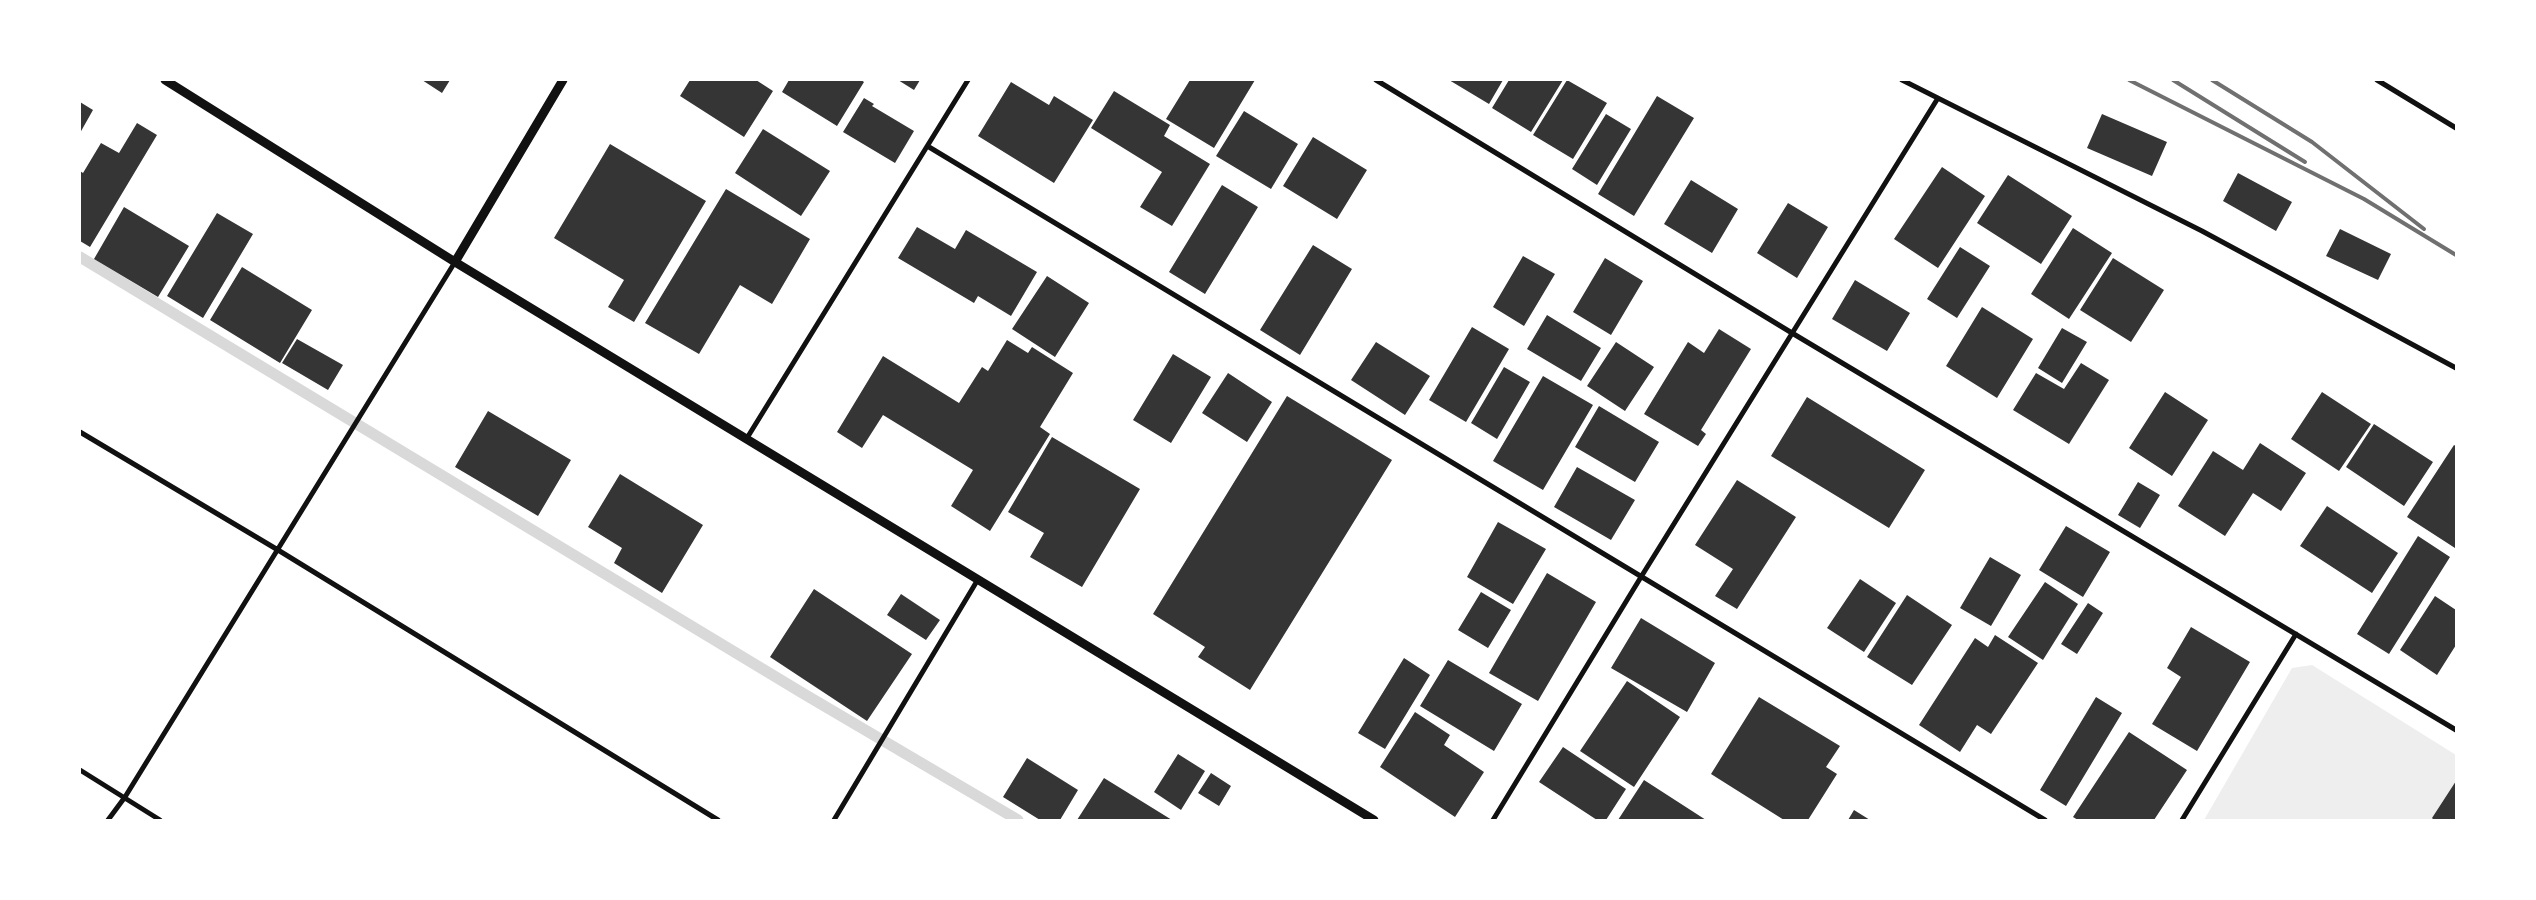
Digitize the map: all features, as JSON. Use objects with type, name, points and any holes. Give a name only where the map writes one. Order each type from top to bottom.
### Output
[{"type":"street","points":[[165,80],[455,262],[747,438],[977,581],[1374,820]]},
{"type":"street","points":[[108,820],[278,550],[455,262],[563,80]]},
{"type":"street","points":[[747,438],[929,147],[968,80]]},
{"type":"street","points":[[1376,80],[1792,333],[2456,730]]},
{"type":"street","points":[[1902,80],[2202,231],[2456,368]]},
{"type":"street","points":[[2377,80],[2456,128]]},
{"type":"street","points":[[1494,820],[1641,577],[1938,98]]},
{"type":"street","points":[[929,147],[2045,820]]},
{"type":"street","points":[[80,432],[278,550],[718,820]]},
{"type":"street","points":[[834,820],[977,581]]},
{"type":"street","points":[[2182,820],[2296,634]]},
{"type":"street","points":[[80,770],[160,820]]},
{"type":"shaded area","points":[[2312,665],[2456,755],[2456,820],[2204,820],[2292,668]]},
{"type":"building","points":[[422,80],[450,80],[442,93]]},
{"type":"building","points":[[690,80],[756,80],[773,91],[744,137],[680,96]]},
{"type":"building","points":[[789,80],[861,80],[864,82],[837,126],[782,92]]},
{"type":"building","points":[[898,80],[920,80],[914,90]]},
{"type":"building","points":[[1190,80],[1255,80],[1214,148],[1166,119]]},
{"type":"building","points":[[1449,80],[1503,80],[1489,104]]},
{"type":"building","points":[[1509,80],[1563,80],[1531,132],[1492,108]]},
{"type":"building","points":[[1567,80],[1607,103],[1573,159],[1533,135]]},
{"type":"building","points":[[1011,82],[1049,105],[1054,96],[1093,120],[1054,183],[978,136]]},
{"type":"building","points":[[1114,91],[1170,125],[1164,136],[1210,164],[1172,226],[1140,207],[1162,172],[1091,128]]},
{"type":"building","points":[[1657,96],[1694,118],[1634,216],[1598,194]]},
{"type":"building","points":[[864,98],[874,104],[872,106],[914,131],[895,163],[843,132]]},
{"type":"building","points":[[80,102],[93,110],[80,133]]},
{"type":"building","points":[[1244,111],[1298,144],[1271,189],[1216,156]]},
{"type":"building","points":[[1606,114],[1631,129],[1597,185],[1572,169]]},
{"type":"building","points":[[2102,114],[2167,142],[2152,176],[2087,148]]},
{"type":"building","points":[[137,123],[157,135],[90,247],[80,241],[80,171],[83,173],[101,143],[119,153]]},
{"type":"building","points":[[763,129],[830,171],[801,216],[735,173]]},
{"type":"building","points":[[1313,137],[1367,170],[1337,219],[1283,186]]},
{"type":"building","points":[[610,144],[706,201],[634,322],[608,307],[624,280],[554,238]]},
{"type":"building","points":[[1942,167],[1985,196],[1938,268],[1894,239]]},
{"type":"building","points":[[2238,173],[2292,202],[2276,231],[2223,201]]},
{"type":"building","points":[[2008,175],[2072,216],[2041,264],[1977,223]]},
{"type":"building","points":[[1691,180],[1738,209],[1712,253],[1664,224]]},
{"type":"building","points":[[1222,185],[1258,207],[1205,294],[1169,272]]},
{"type":"building","points":[[726,189],[810,239],[772,304],[740,285],[699,354],[645,323]]},
{"type":"building","points":[[1788,203],[1828,227],[1797,278],[1757,253]]},
{"type":"building","points":[[124,207],[189,246],[158,297],[94,259]]},
{"type":"building","points":[[217,213],[253,234],[203,318],[167,296]]},
{"type":"building","points":[[917,227],[955,249],[966,230],[1037,272],[1011,316],[978,296],[974,303],[898,258]]},
{"type":"building","points":[[2073,228],[2112,253],[2069,319],[2031,294]]},
{"type":"building","points":[[2340,229],[2391,254],[2378,280],[2326,256]]},
{"type":"building","points":[[1313,245],[1352,269],[1300,355],[1260,330]]},
{"type":"building","points":[[1960,247],[1990,266],[1957,318],[1927,299]]},
{"type":"building","points":[[1523,256],[1555,274],[1524,326],[1493,307]]},
{"type":"building","points":[[1605,258],[1643,281],[1611,335],[1573,312]]},
{"type":"building","points":[[2113,258],[2164,290],[2131,342],[2080,310]]},
{"type":"building","points":[[242,267],[312,310],[280,363],[210,320]]},
{"type":"building","points":[[1047,276],[1089,303],[1055,357],[1012,329]]},
{"type":"building","points":[[1855,280],[1910,313],[1887,351],[1832,319]]},
{"type":"building","points":[[1982,307],[2033,339],[1997,398],[1946,366]]},
{"type":"building","points":[[1547,315],[1601,348],[1581,381],[1527,349]]},
{"type":"building","points":[[1472,327],[1509,349],[1466,422],[1429,400]]},
{"type":"building","points":[[2062,328],[2087,342],[2062,383],[2038,368]]},
{"type":"building","points":[[1719,329],[1751,349],[1701,430],[1706,434],[1698,446],[1644,414],[1688,342],[1704,353]]},
{"type":"building","points":[[297,339],[343,365],[328,390],[282,363]]},
{"type":"building","points":[[1007,340],[1028,353],[1032,347],[1073,373],[1040,427],[1050,434],[990,531],[951,506],[973,470],[883,415],[862,448],[837,432],[883,356],[959,403],[982,367],[988,371]]},
{"type":"building","points":[[1376,342],[1430,376],[1405,415],[1351,380]]},
{"type":"building","points":[[1616,342],[1654,367],[1625,411],[1587,386]]},
{"type":"building","points":[[1173,354],[1211,377],[1171,443],[1133,420]]},
{"type":"building","points":[[2081,363],[2109,380],[2069,444],[2013,410],[2036,373],[2064,389]]},
{"type":"building","points":[[1504,367],[1530,382],[1497,439],[1471,423]]},
{"type":"building","points":[[1228,373],[1272,402],[1247,442],[1202,413]]},
{"type":"building","points":[[1543,376],[1593,405],[1543,490],[1493,461]]},
{"type":"building","points":[[2165,392],[2208,420],[2172,476],[2129,448]]},
{"type":"building","points":[[2322,392],[2371,424],[2339,471],[2291,439]]},
{"type":"building","points":[[1287,396],[1392,460],[1250,690],[1198,657],[1205,647],[1153,614]]},
{"type":"building","points":[[1807,397],[1925,470],[1889,528],[1771,456]]},
{"type":"building","points":[[1599,406],[1659,442],[1635,482],[1575,447]]},
{"type":"building","points":[[488,411],[571,460],[538,516],[455,467]]},
{"type":"building","points":[[2374,424],[2433,462],[2404,506],[2346,467]]},
{"type":"building","points":[[1052,437],[1140,489],[1082,587],[1030,557],[1044,533],[1008,512]]},
{"type":"building","points":[[2260,443],[2306,473],[2281,511],[2253,493],[2225,536],[2178,506],[2213,451],[2243,470]]},
{"type":"building","points":[[2454,445],[2456,446],[2455,548],[2407,517]]},
{"type":"building","points":[[1577,467],[1635,500],[1611,540],[1554,507]]},
{"type":"building","points":[[620,474],[703,525],[662,593],[614,563],[622,548],[588,527]]},
{"type":"building","points":[[1737,480],[1796,517],[1737,609],[1715,596],[1733,569],[1695,545]]},
{"type":"building","points":[[2138,482],[2160,495],[2140,528],[2118,515]]},
{"type":"building","points":[[2327,506],[2398,553],[2372,593],[2300,546]]},
{"type":"building","points":[[1498,522],[1546,549],[1513,604],[1467,577]]},
{"type":"building","points":[[2066,526],[2110,552],[2083,597],[2039,570]]},
{"type":"building","points":[[2418,536],[2450,557],[2389,654],[2357,634]]},
{"type":"building","points":[[1990,557],[2021,575],[1991,626],[1960,608]]},
{"type":"building","points":[[1547,573],[1596,602],[1538,701],[1489,673]]},
{"type":"building","points":[[1860,579],[1896,603],[1864,652],[1827,628]]},
{"type":"building","points":[[2045,582],[2078,604],[2043,660],[2008,637]]},
{"type":"building","points":[[814,589],[912,654],[867,721],[770,657]]},
{"type":"building","points":[[1481,592],[1511,610],[1488,648],[1458,630]]},
{"type":"building","points":[[901,594],[940,620],[926,640],[887,615]]},
{"type":"building","points":[[1907,595],[1952,625],[1912,685],[1867,657]]},
{"type":"building","points":[[2435,596],[2456,610],[2456,645],[2437,675],[2400,650]]},
{"type":"building","points":[[2088,603],[2103,613],[2077,654],[2061,644]]},
{"type":"building","points":[[1641,618],[1715,663],[1687,712],[1611,668]]},
{"type":"building","points":[[2191,627],[2250,662],[2197,751],[2152,724],[2181,677],[2167,668]]},
{"type":"building","points":[[1995,635],[2038,663],[1991,734],[1977,725],[1960,752],[1919,725],[1975,638],[1988,647]]},
{"type":"building","points":[[1404,658],[1430,675],[1385,749],[1358,733]]},
{"type":"building","points":[[1448,660],[1522,704],[1494,751],[1420,706]]},
{"type":"building","points":[[1627,681],[1680,717],[1634,787],[1580,751]]},
{"type":"building","points":[[1759,697],[1840,746],[1826,767],[1837,774],[1808,820],[1784,820],[1711,774]]},
{"type":"building","points":[[2096,697],[2122,713],[2066,806],[2040,790]]},
{"type":"building","points":[[1415,712],[1450,735],[1444,745],[1484,772],[1455,817],[1380,767]]},
{"type":"building","points":[[2129,732],[2187,770],[2154,820],[2078,820],[2073,817]]},
{"type":"building","points":[[1563,747],[1626,789],[1606,820],[1597,820],[1539,782]]},
{"type":"building","points":[[1178,754],[1205,771],[1181,810],[1154,792]]},
{"type":"building","points":[[1027,758],[1078,790],[1060,820],[1040,820],[1003,797]]},
{"type":"building","points":[[1211,773],[1231,786],[1219,806],[1198,793]]},
{"type":"building","points":[[1104,778],[1172,820],[1077,820]]},
{"type":"building","points":[[1644,780],[1706,820],[1618,820]]},
{"type":"building","points":[[2456,781],[2456,820],[2434,820],[2432,818]]},
{"type":"building","points":[[1854,810],[1870,820],[1848,820]]},
{"type":"waterway","points":[[80,257],[804,694],[1018,820]]},
{"type":"railway","points":[[2129,80],[2364,199],[2456,255]]},
{"type":"railway","points":[[2173,80],[2305,162]]},
{"type":"railway","points":[[2212,80],[2312,142],[2424,229]]}]
